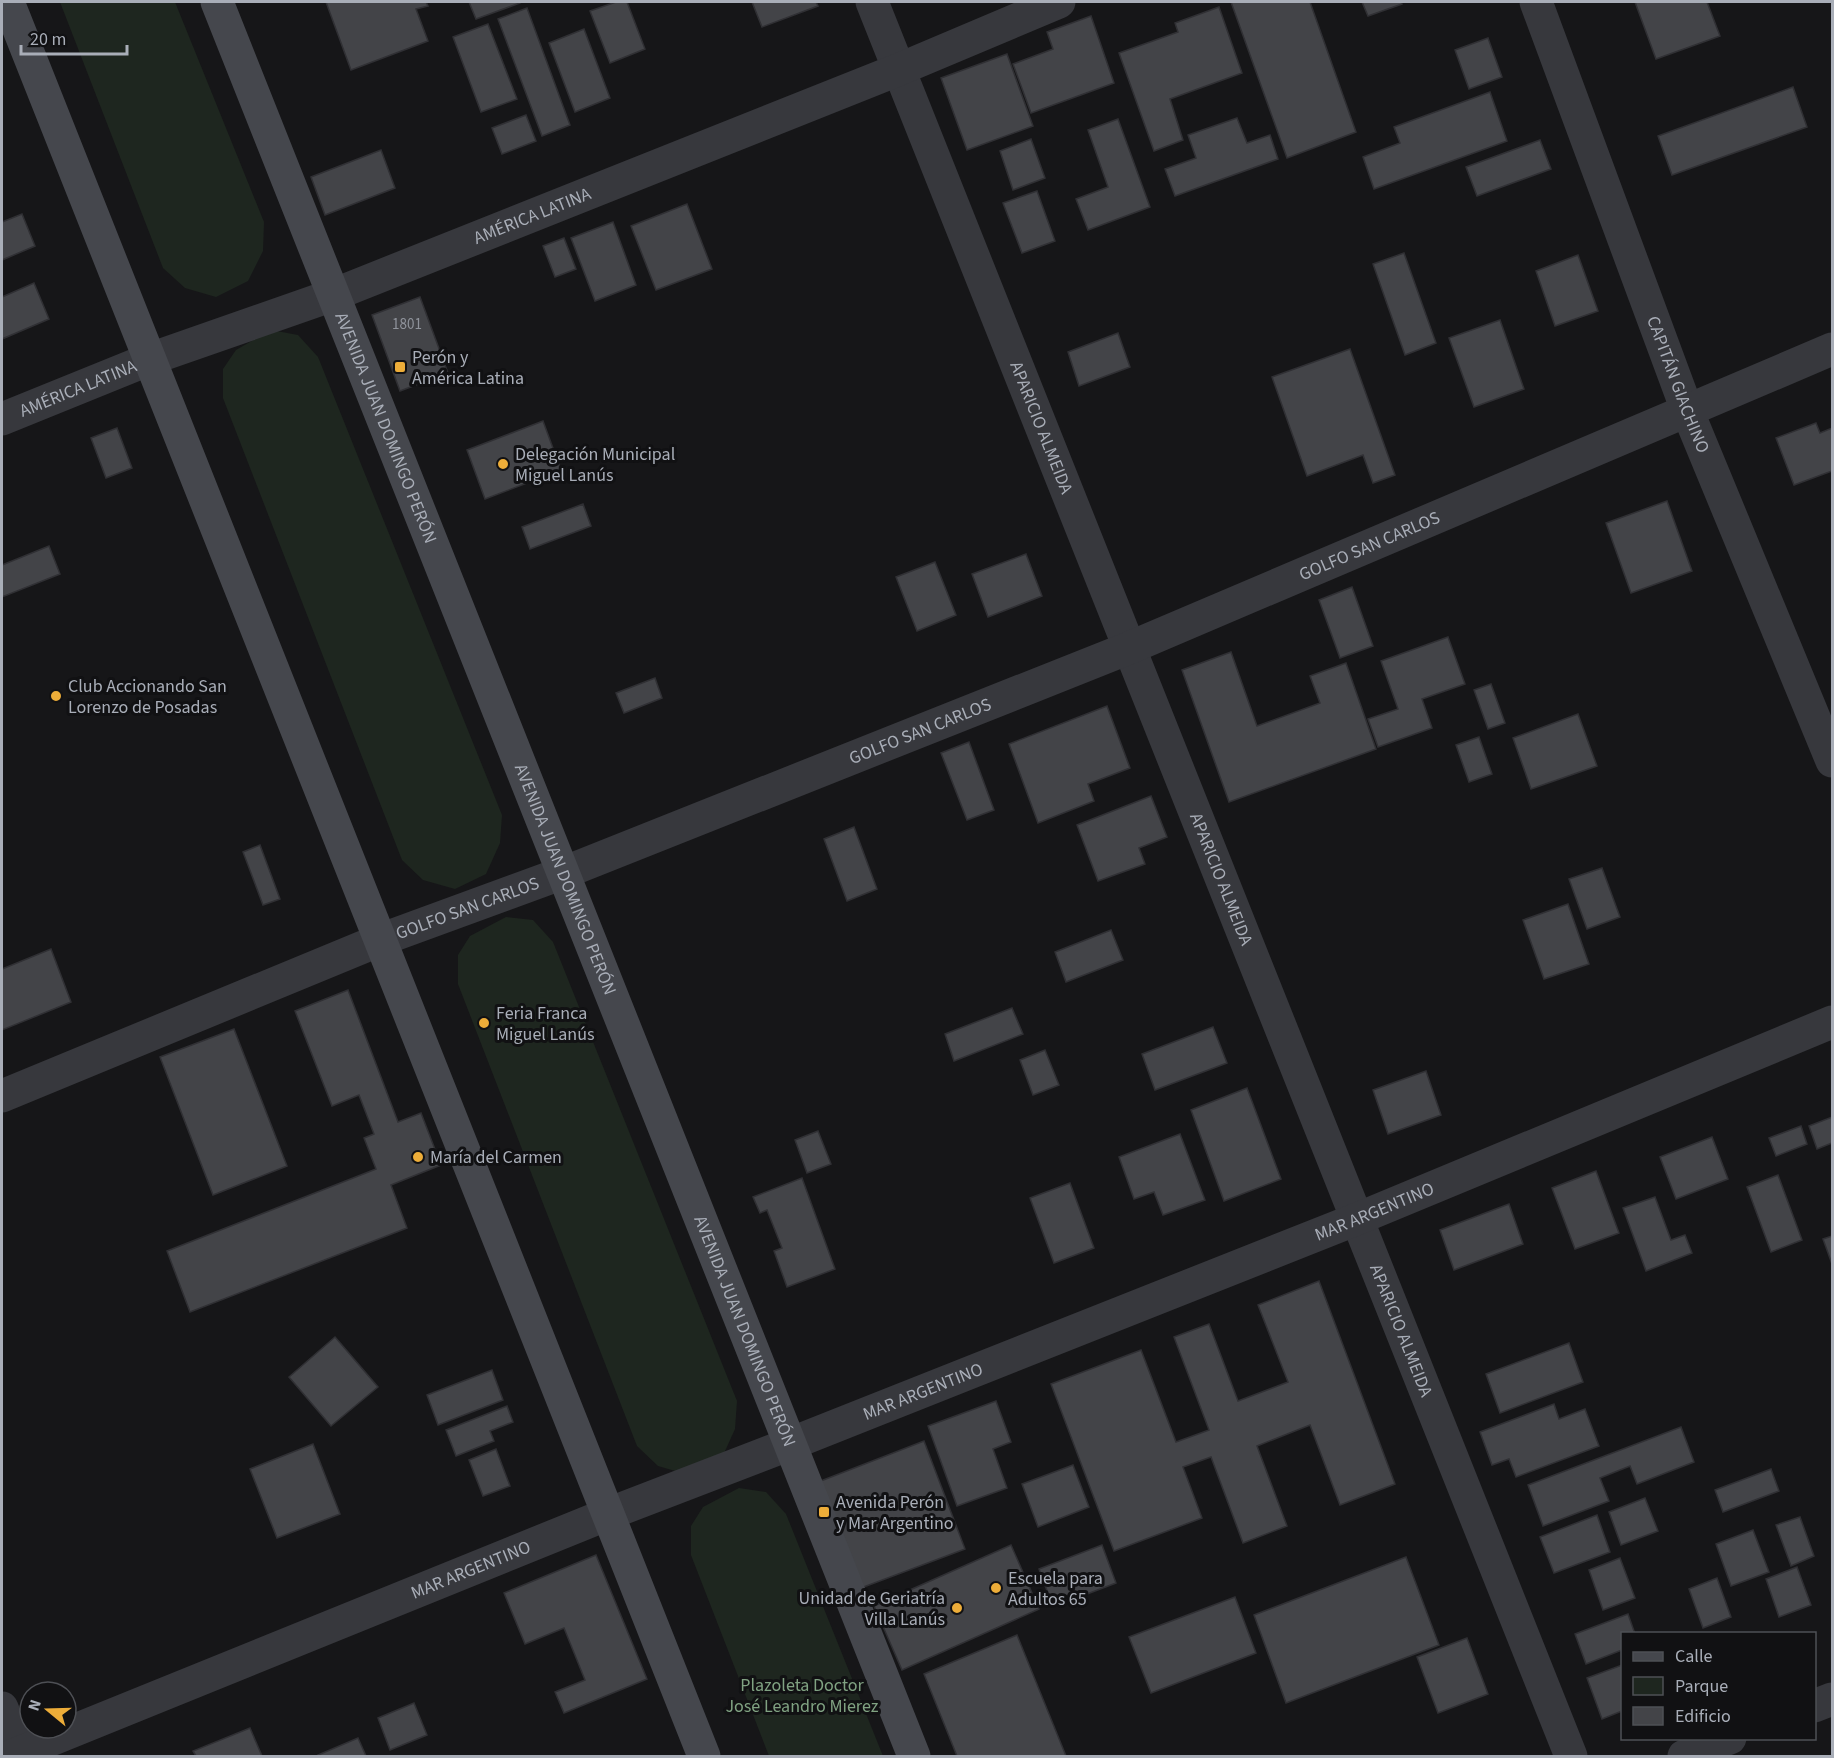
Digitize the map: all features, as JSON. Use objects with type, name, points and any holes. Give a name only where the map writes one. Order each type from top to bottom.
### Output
[{"type":"main road","points":[[8,2],[704,1756]]},
{"type":"main road","name":"AVENIDA JUAN DOMINGO PERÓN","points":[[217,2],[914,1756]]},
{"type":"street","name":"APARICIO ALMEIDA","points":[[872,2],[1571,1756]]},
{"type":"street","name":"AMÉRICA LATINA","points":[[2,419],[150,360],[333,295],[900,69],[1059,2]]},
{"type":"street","name":"CAPITÁN GIACHINO","points":[[1536,2],[1687,410],[1833,761]]},
{"type":"street","name":"GOLFO SAN CARLOS","points":[[2,1096],[380,940],[562,873],[1129,648],[1833,349]]},
{"type":"street","name":"MAR ARGENTINO","points":[[17,1755],[608,1514],[1357,1219],[1833,1022]]},
{"type":"street","points":[[1816,1706],[1833,1699]]},
{"type":"street","points":[[2,1708],[17,1755]]},
{"type":"street","points":[[1684,1756],[1725,1740]]},
{"type":"green space","points":[[60,2],[175,2],[264,222],[263,251],[248,281],[216,297],[185,288],[163,268]]},
{"type":"green space","points":[[271,330],[298,335],[318,357],[502,815],[500,843],[486,874],[455,889],[423,880],[402,860],[223,398],[223,369],[236,350]]},
{"type":"green space","points":[[506,917],[533,920],[553,942],[737,1401],[735,1429],[721,1460],[689,1475],[658,1466],[637,1446],[458,984],[458,955],[470,936]]},
{"type":"green space","name":"Plazoleta Doctor José Leandro Mierez","points":[[739,1488],[766,1492],[786,1514],[883,1756],[769,1756],[691,1555],[691,1526],[703,1507]]},
{"type":"building","points":[[326,2],[426,2],[428,6],[416,9],[428,41],[351,70]]},
{"type":"building","points":[[469,2],[519,2],[520,3],[476,19]]},
{"type":"building","points":[[616,2],[627,2],[645,49],[610,63],[590,11]]},
{"type":"building","points":[[752,2],[816,2],[818,6],[762,27]]},
{"type":"building","points":[[1231,2],[1310,2],[1356,132],[1287,158]]},
{"type":"building","points":[[1362,2],[1401,2],[1402,4],[1368,16]]},
{"type":"building","points":[[1635,2],[1707,2],[1720,36],[1656,59]]},
{"type":"building","points":[[1219,7],[1242,73],[1170,99],[1183,140],[1154,151],[1119,53],[1178,32],[1175,23]]},
{"type":"building","points":[[527,8],[570,125],[542,136],[498,19]]},
{"type":"building","points":[[1091,16],[1114,83],[1031,113],[1013,64],[1053,49],[1047,32]]},
{"type":"building","points":[[488,24],[517,99],[481,112],[453,37]]},
{"type":"building","points":[[584,29],[610,98],[575,112],[549,43]]},
{"type":"building","points":[[1488,38],[1502,77],[1469,89],[1455,50]]},
{"type":"building","points":[[1007,54],[1033,126],[967,150],[941,78]]},
{"type":"building","points":[[1793,87],[1807,127],[1672,175],[1658,136]]},
{"type":"building","points":[[1490,92],[1507,141],[1374,189],[1363,157],[1400,143],[1394,127]]},
{"type":"building","points":[[526,115],[536,141],[502,154],[492,128]]},
{"type":"building","points":[[1237,118],[1247,143],[1270,135],[1278,159],[1175,196],[1165,169],[1196,158],[1188,135]]},
{"type":"building","points":[[1118,119],[1150,207],[1088,230],[1076,199],[1108,187],[1088,130]]},
{"type":"building","points":[[1031,139],[1045,178],[1013,190],[1000,151]]},
{"type":"building","points":[[1540,140],[1551,169],[1477,196],[1466,167]]},
{"type":"building","points":[[381,150],[395,188],[325,215],[311,177]]},
{"type":"building","points":[[1037,191],[1055,241],[1022,253],[1003,203]]},
{"type":"building","points":[[687,204],[712,269],[656,290],[631,226]]},
{"type":"building","points":[[22,214],[35,246],[2,260],[2,222]]},
{"type":"building","points":[[613,222],[636,285],[595,301],[571,238]]},
{"type":"building","points":[[564,238],[576,269],[555,277],[543,246]]},
{"type":"building","points":[[1404,253],[1436,343],[1405,355],[1373,264]]},
{"type":"building","points":[[1578,255],[1598,311],[1555,326],[1536,271]]},
{"type":"building","points":[[34,283],[49,319],[2,339],[2,297]]},
{"type":"building","points":[[420,297],[448,373],[400,391],[372,315]]},
{"type":"building","points":[[1500,320],[1524,389],[1474,407],[1449,338]]},
{"type":"building","points":[[1118,333],[1130,367],[1079,386],[1068,352]]},
{"type":"building","points":[[1350,349],[1395,475],[1373,483],[1363,455],[1307,476],[1272,377]]},
{"type":"building","points":[[543,421],[561,470],[485,499],[467,450]]},
{"type":"building","points":[[1816,423],[1820,433],[1832,428],[1832,471],[1794,485],[1776,438]]},
{"type":"building","points":[[117,428],[132,468],[106,478],[91,438]]},
{"type":"building","points":[[1667,501],[1692,571],[1631,593],[1606,523]]},
{"type":"building","points":[[583,504],[591,526],[530,549],[522,527]]},
{"type":"building","points":[[49,546],[60,574],[2,597],[2,565]]},
{"type":"building","points":[[1026,554],[1042,596],[988,617],[972,574]]},
{"type":"building","points":[[935,562],[956,615],[917,631],[896,577]]},
{"type":"building","points":[[1352,587],[1373,646],[1340,658],[1319,600]]},
{"type":"building","points":[[1448,637],[1465,684],[1422,699],[1432,728],[1378,747],[1368,719],[1398,709],[1381,661]]},
{"type":"building","points":[[1231,652],[1257,726],[1320,703],[1310,676],[1346,663],[1376,749],[1229,802],[1182,670]]},
{"type":"building","points":[[655,678],[662,698],[624,713],[616,693]]},
{"type":"building","points":[[1491,684],[1505,723],[1488,729],[1474,690]]},
{"type":"building","points":[[1107,706],[1130,768],[1088,784],[1094,801],[1038,823],[1009,744]]},
{"type":"building","points":[[1578,714],[1597,766],[1531,789],[1513,738]]},
{"type":"building","points":[[1479,737],[1492,774],[1469,782],[1456,745]]},
{"type":"building","points":[[969,742],[994,810],[967,820],[941,753]]},
{"type":"building","points":[[1151,796],[1167,837],[1139,848],[1145,864],[1098,881],[1077,825]]},
{"type":"building","points":[[854,827],[877,889],[847,901],[824,839]]},
{"type":"building","points":[[260,845],[280,899],[263,905],[243,852]]},
{"type":"building","points":[[1602,868],[1620,917],[1587,929],[1569,879]]},
{"type":"building","points":[[1568,904],[1589,964],[1544,979],[1523,920]]},
{"type":"building","points":[[1111,930],[1123,960],[1066,982],[1055,952]]},
{"type":"building","points":[[51,949],[71,1002],[2,1030],[2,969]]},
{"type":"building","points":[[348,990],[398,1122],[421,1113],[441,1165],[391,1185],[407,1228],[190,1312],[167,1251],[376,1169],[364,1138],[374,1134],[359,1095],[332,1106],[295,1011]]},
{"type":"building","points":[[1012,1008],[1023,1034],[954,1061],[945,1034]]},
{"type":"building","points":[[1213,1027],[1227,1063],[1155,1090],[1142,1054]]},
{"type":"building","points":[[234,1029],[287,1166],[213,1195],[160,1057]]},
{"type":"building","points":[[1045,1050],[1059,1085],[1033,1095],[1020,1060]]},
{"type":"building","points":[[1426,1071],[1441,1115],[1388,1134],[1373,1090]]},
{"type":"building","points":[[1247,1088],[1281,1179],[1224,1201],[1191,1110]]},
{"type":"building","points":[[1832,1117],[1832,1143],[1817,1149],[1809,1126]]},
{"type":"building","points":[[1801,1126],[1807,1144],[1776,1156],[1769,1138]]},
{"type":"building","points":[[818,1131],[831,1164],[807,1173],[795,1140]]},
{"type":"building","points":[[1180,1134],[1205,1200],[1163,1215],[1154,1192],[1134,1199],[1119,1157]]},
{"type":"building","points":[[1712,1137],[1728,1179],[1676,1199],[1660,1157]]},
{"type":"building","points":[[1596,1171],[1619,1233],[1575,1249],[1552,1188]]},
{"type":"building","points":[[1778,1175],[1802,1240],[1771,1252],[1747,1187]]},
{"type":"building","points":[[802,1178],[835,1269],[787,1287],[774,1251],[782,1248],[767,1210],[760,1213],[753,1197]]},
{"type":"building","points":[[1070,1183],[1094,1248],[1054,1263],[1030,1198]]},
{"type":"building","points":[[1655,1197],[1671,1240],[1685,1235],[1692,1253],[1646,1271],[1623,1208]]},
{"type":"building","points":[[1509,1204],[1523,1244],[1454,1270],[1440,1230]]},
{"type":"building","points":[[1832,1236],[1832,1264],[1823,1239]]},
{"type":"building","points":[[1319,1281],[1395,1484],[1340,1505],[1310,1425],[1257,1446],[1287,1526],[1243,1543],[1211,1457],[1183,1467],[1202,1518],[1114,1551],[1051,1384],[1141,1350],[1176,1442],[1209,1430],[1174,1337],[1209,1324],[1238,1401],[1288,1382],[1258,1305]]},
{"type":"building","points":[[335,1337],[378,1387],[331,1426],[289,1377]]},
{"type":"building","points":[[1569,1343],[1583,1382],[1500,1413],[1486,1374]]},
{"type":"building","points":[[492,1370],[503,1400],[438,1425],[427,1395]]},
{"type":"building","points":[[996,1401],[1011,1442],[993,1449],[1007,1488],[957,1506],[928,1426]]},
{"type":"building","points":[[1554,1404],[1559,1419],[1585,1409],[1599,1446],[1516,1477],[1509,1459],[1492,1465],[1480,1432]]},
{"type":"building","points":[[507,1406],[513,1422],[490,1431],[494,1441],[456,1456],[446,1430]]},
{"type":"building","points":[[1681,1427],[1694,1462],[1637,1484],[1630,1466],[1600,1478],[1609,1501],[1543,1526],[1528,1485]]},
{"type":"building","points":[[924,1441],[965,1549],[853,1591],[813,1484]]},
{"type":"building","points":[[313,1444],[340,1514],[277,1538],[250,1469]]},
{"type":"building","points":[[496,1449],[510,1486],[483,1496],[469,1460]]},
{"type":"building","points":[[1073,1465],[1089,1507],[1038,1527],[1022,1484]]},
{"type":"building","points":[[1771,1469],[1779,1491],[1723,1512],[1715,1490]]},
{"type":"building","points":[[1645,1498],[1658,1531],[1621,1545],[1609,1512]]},
{"type":"building","points":[[1597,1515],[1610,1552],[1554,1573],[1540,1537]]},
{"type":"building","points":[[1800,1517],[1814,1556],[1791,1566],[1776,1525]]},
{"type":"building","points":[[1753,1530],[1769,1572],[1731,1586],[1716,1544]]},
{"type":"building","name":"Unidad de Geriatría Villa Lanús","points":[[1011,1545],[1039,1609],[902,1670],[874,1606]]},
{"type":"building","points":[[1102,1545],[1116,1583],[1053,1607],[1039,1569]]},
{"type":"building","points":[[596,1555],[647,1679],[564,1713],[555,1692],[585,1680],[564,1628],[525,1644],[504,1593]]},
{"type":"building","points":[[1406,1557],[1439,1645],[1286,1703],[1254,1615]]},
{"type":"building","points":[[1620,1558],[1635,1598],[1603,1610],[1589,1570]]},
{"type":"building","points":[[1797,1567],[1811,1605],[1779,1617],[1766,1579]]},
{"type":"building","points":[[1717,1578],[1731,1617],[1703,1628],[1689,1589]]},
{"type":"building","points":[[1235,1597],[1256,1653],[1151,1693],[1129,1637]]},
{"type":"building","points":[[1628,1614],[1634,1632],[1621,1632],[1621,1650],[1586,1664],[1575,1634]]},
{"type":"building","points":[[1017,1635],[1066,1756],[957,1756],[924,1674]]},
{"type":"building","points":[[1467,1638],[1488,1694],[1438,1713],[1417,1657]]},
{"type":"building","points":[[1621,1665],[1621,1711],[1602,1719],[1587,1678]]},
{"type":"building","points":[[414,1703],[427,1735],[390,1750],[378,1718]]},
{"type":"building","points":[[250,1728],[262,1756],[196,1756],[193,1751]]},
{"type":"building","points":[[358,1738],[366,1756],[318,1755]]},
{"type":"place","name":"Perón y América Latina","points":[[400,367]]},
{"type":"place","name":"Delegación Municipal Miguel Lanús","points":[[503,464]]},
{"type":"place","name":"Club Accionando San Lorenzo de Posadas","points":[[56,696]]},
{"type":"place","name":"Feria Franca Miguel Lanús","points":[[484,1023]]},
{"type":"place","name":"María del Carmen","points":[[418,1157]]},
{"type":"place","name":"Avenida Perón y Mar Argentino","points":[[824,1512]]},
{"type":"place","name":"Escuela para Adultos 65","points":[[996,1588]]},
{"type":"place","name":"Unidad de Geriatría Villa Lanús","points":[[957,1608]]}]
